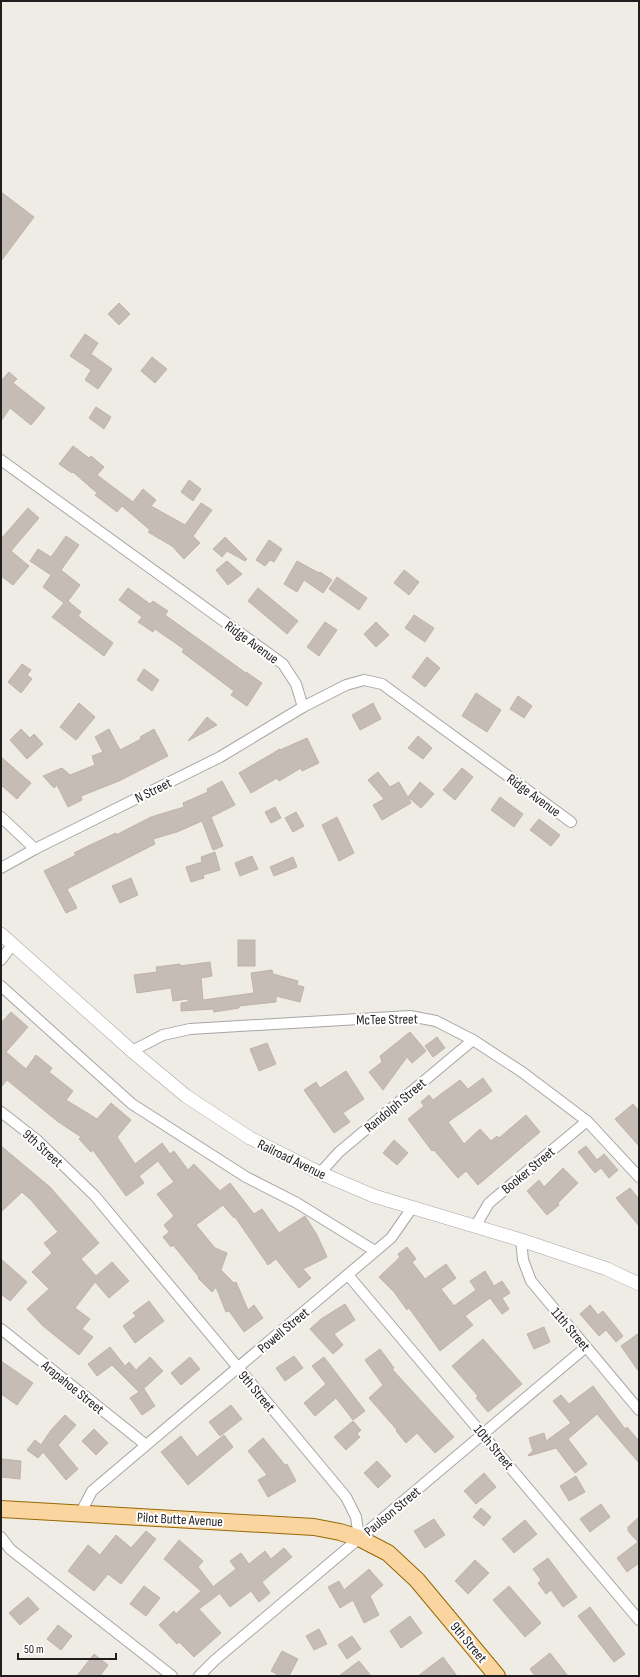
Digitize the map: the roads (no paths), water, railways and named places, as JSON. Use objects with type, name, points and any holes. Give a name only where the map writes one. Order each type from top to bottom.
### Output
[{"type":"main road","name":"Pilot Butte Avenue","points":[[1,1509],[314,1527],[340,1532],[359,1538]]},
{"type":"main road","name":"9th Street","points":[[359,1538],[388,1554],[416,1580],[497,1676]]},
{"type":"street","name":"Ridge Avenue","points":[[1,460],[283,664],[296,684],[303,707],[346,685],[364,680],[382,684],[571,822]]},
{"type":"street","name":"N Street","points":[[1,868],[35,849],[220,757],[303,707]]},
{"type":"street","points":[[1,818],[35,849]]},
{"type":"street","name":"Railroad Avenue","points":[[1,934],[132,1051],[186,1096],[250,1138],[320,1173],[374,1196],[476,1225],[608,1269],[639,1284]]},
{"type":"street","points":[[1,960],[12,945]]},
{"type":"street","points":[[1,986],[132,1104],[246,1177],[297,1203],[375,1251]]},
{"type":"street","name":"McTee Street","points":[[132,1051],[163,1035],[190,1029],[410,1016],[436,1020],[473,1040],[544,1088],[587,1121],[639,1177]]},
{"type":"street","name":"Randolph Street","points":[[320,1173],[339,1152],[473,1040]]},
{"type":"street","name":"9th Street","points":[[1,1112],[37,1140],[95,1196],[346,1497],[356,1517],[359,1538]]},
{"type":"street","name":"Booker Street","points":[[476,1225],[489,1203],[587,1121]]},
{"type":"street","name":"Powell Street","points":[[80,1514],[92,1491],[391,1238],[412,1208]]},
{"type":"street","name":"11th Street","points":[[521,1240],[523,1260],[531,1281],[639,1410]]},
{"type":"street","name":"10th Street","points":[[348,1275],[639,1620]]},
{"type":"street","name":"Arapahoe Street","points":[[1,1329],[146,1445]]},
{"type":"street","name":"Paulson Street","points":[[199,1676],[221,1655],[359,1538],[586,1348]]},
{"type":"street","points":[[1,1537],[10,1549],[172,1676]]}]
